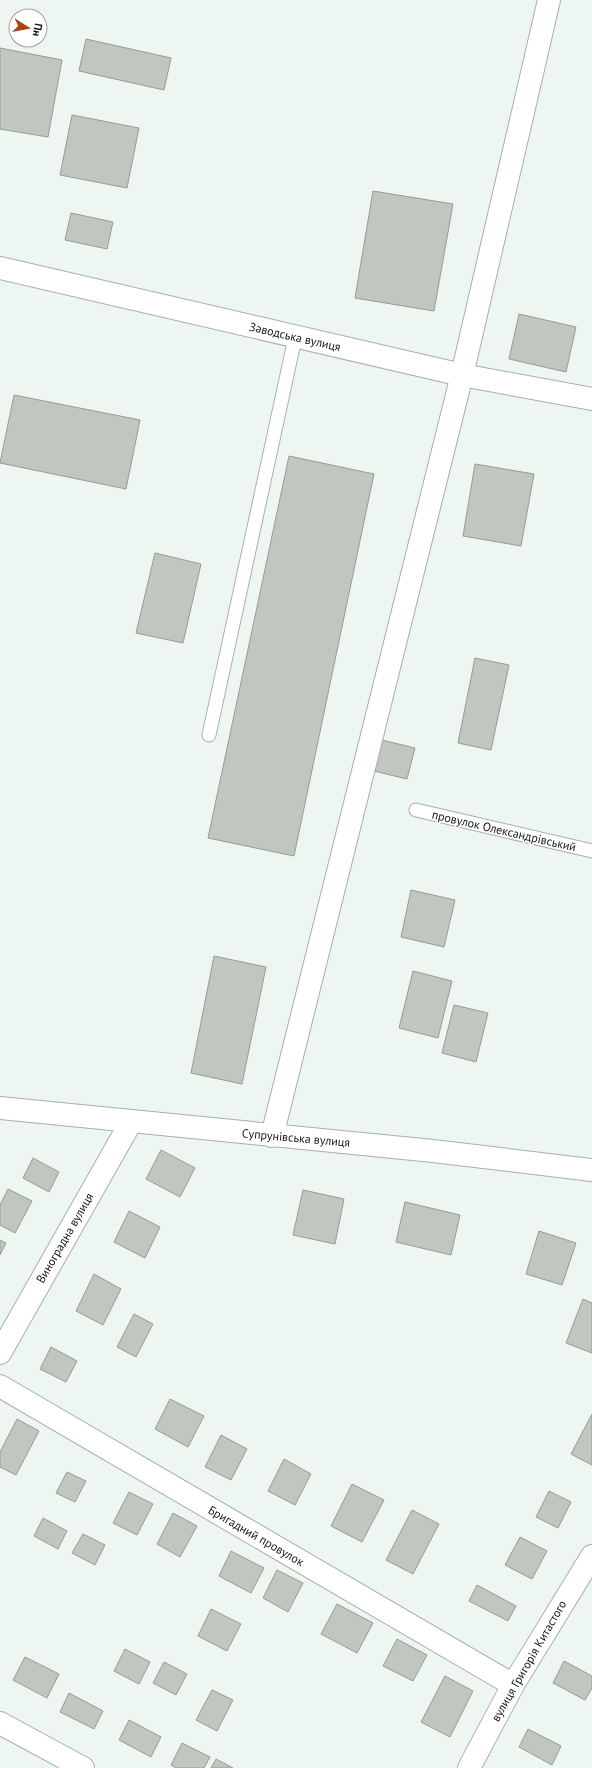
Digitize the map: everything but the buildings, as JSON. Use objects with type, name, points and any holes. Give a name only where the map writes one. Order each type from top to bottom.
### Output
[{"type":"street","points":[[272,1136],[462,376],[549,0]]},
{"type":"street","name":"Заводська вулиця","points":[[0,268],[462,376],[592,399]]},
{"type":"street","name":"Супрунівська вулиця","points":[[0,1108],[433,1151],[592,1170]]},
{"type":"street","name":"Виноградна вулиця","points":[[0,1353],[131,1122]]},
{"type":"street","name":"Бригадний провулок","points":[[0,1386],[513,1685]]},
{"type":"street","name":"вулиця Григорія Китастого","points":[[469,1768],[513,1685],[592,1556]]},
{"type":"street","points":[[0,1723],[83,1768]]},
{"type":"lane","points":[[209,735],[295,338]]},
{"type":"lane","name":"провулок Олександрівський","points":[[416,810],[592,851]]}]
